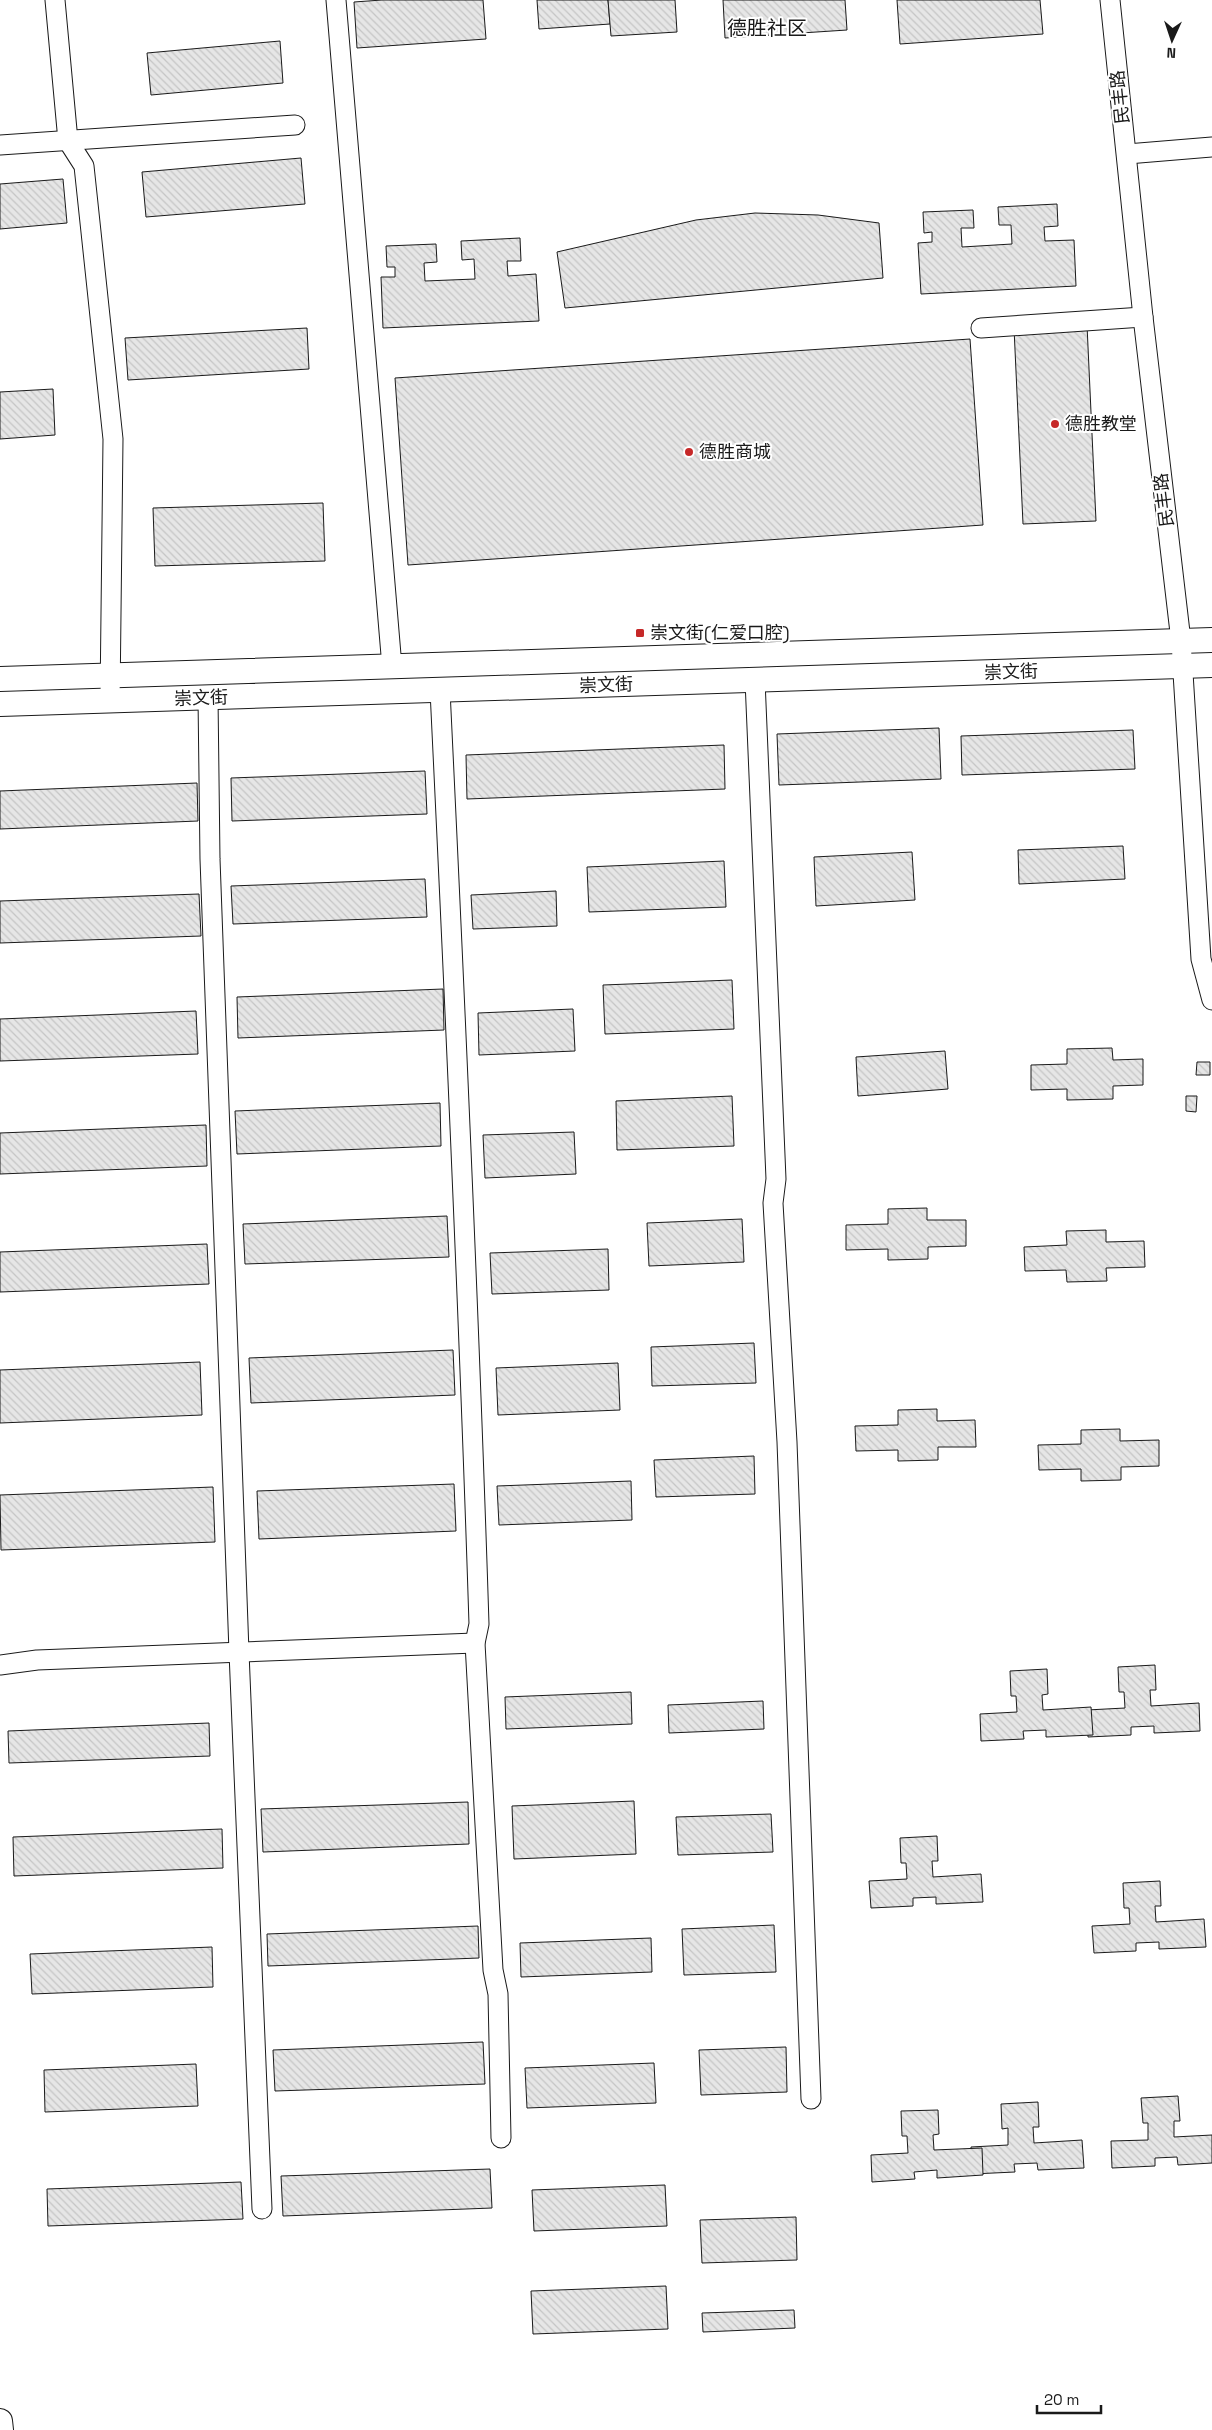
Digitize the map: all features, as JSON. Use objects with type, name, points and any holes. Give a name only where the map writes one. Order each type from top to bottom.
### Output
[{"type":"street","points":[[55,0],[68,141],[84,166],[113,439],[110,701]]},
{"type":"street","points":[[336,0],[392,667]]},
{"type":"street","name":"民丰路","points":[[1110,0],[1143,317],[1181,642],[1181,666],[1201,959],[1212,1000]]},
{"type":"street","points":[[0,145],[295,125]]},
{"type":"street","points":[[1127,154],[1212,147]]},
{"type":"street","points":[[980,328],[1143,317]]},
{"type":"street","name":"崇文街","points":[[0,679],[1212,640]]},
{"type":"street","name":"崇文街","points":[[0,704],[1212,665]]},
{"type":"street","points":[[755,680],[776,1179],[773,1203],[787,1442],[811,2099]]},
{"type":"street","points":[[440,690],[458,1044],[473,1425],[479,1624],[475,1643],[493,1970],[498,1994],[501,2138]]},
{"type":"street","points":[[208,697],[210,859],[238,1652],[262,2209]]},
{"type":"street","points":[[0,1666],[37,1660],[475,1643]]},
{"type":"street","points":[[0,2421],[1,2430]]},
{"type":"building","points":[[382,0],[483,0],[486,39],[357,48],[354,2]]},
{"type":"building","points":[[537,0],[608,0],[610,24],[539,29]]},
{"type":"building","points":[[608,0],[675,0],[677,32],[611,36]]},
{"type":"building","points":[[723,0],[845,0],[847,30],[725,38]]},
{"type":"building","points":[[897,0],[1040,0],[1043,34],[900,44]]},
{"type":"building","points":[[280,41],[283,83],[151,95],[147,53]]},
{"type":"building","points":[[301,158],[305,204],[146,217],[142,172]]},
{"type":"building","points":[[63,179],[67,223],[0,229],[0,184]]},
{"type":"building","points":[[1057,204],[1058,226],[1044,227],[1045,241],[1074,240],[1076,286],[921,294],[918,243],[932,242],[932,232],[924,233],[923,212],[973,210],[974,228],[961,228],[962,247],[1012,244],[1011,225],[999,225],[998,207]]},
{"type":"building","points":[[755,213],[818,215],[879,223],[883,278],[565,308],[557,252],[696,220]]},
{"type":"building","points":[[520,238],[521,261],[507,261],[508,276],[536,274],[539,321],[383,328],[381,277],[395,277],[395,267],[387,267],[386,246],[436,244],[437,262],[424,263],[425,281],[475,279],[474,259],[462,260],[461,241]]},
{"type":"building","name":"德胜教堂","points":[[1087,325],[1096,521],[1023,524],[1014,328]]},
{"type":"building","points":[[307,328],[309,369],[128,380],[125,338]]},
{"type":"building","name":"德胜商城","points":[[970,339],[983,525],[408,565],[395,378]]},
{"type":"building","points":[[53,389],[55,435],[0,439],[0,392]]},
{"type":"building","points":[[323,503],[325,561],[155,566],[153,508]]},
{"type":"building","points":[[939,728],[941,779],[779,785],[777,734]]},
{"type":"building","points":[[1133,730],[1135,769],[962,775],[961,736]]},
{"type":"building","points":[[724,745],[725,789],[467,799],[466,755]]},
{"type":"building","points":[[425,771],[427,814],[232,821],[231,778]]},
{"type":"building","points":[[197,783],[198,821],[0,829],[0,791]]},
{"type":"building","points":[[1123,846],[1125,879],[1019,884],[1018,850]]},
{"type":"building","points":[[912,852],[915,900],[816,906],[814,857]]},
{"type":"building","points":[[724,861],[726,907],[589,912],[587,867]]},
{"type":"building","points":[[425,879],[427,917],[233,924],[231,886]]},
{"type":"building","points":[[556,891],[557,926],[473,929],[471,895]]},
{"type":"building","points":[[199,894],[201,936],[0,943],[0,901]]},
{"type":"building","points":[[732,980],[734,1029],[605,1034],[603,985]]},
{"type":"building","points":[[443,989],[444,1030],[238,1038],[237,997]]},
{"type":"building","points":[[573,1009],[575,1051],[479,1055],[478,1013]]},
{"type":"building","points":[[196,1011],[198,1054],[0,1061],[0,1019]]},
{"type":"building","points":[[1112,1048],[1113,1060],[1143,1059],[1143,1085],[1113,1086],[1113,1099],[1067,1100],[1067,1089],[1031,1090],[1031,1065],[1067,1064],[1067,1049]]},
{"type":"building","points":[[945,1051],[948,1089],[858,1096],[856,1057]]},
{"type":"building","points":[[1197,1062],[1210,1062],[1210,1075],[1196,1075]]},
{"type":"building","points":[[732,1096],[734,1146],[617,1150],[616,1101]]},
{"type":"building","points":[[1186,1096],[1197,1096],[1196,1112],[1186,1111]]},
{"type":"building","points":[[440,1103],[441,1146],[237,1154],[235,1111]]},
{"type":"building","points":[[206,1125],[207,1166],[0,1174],[0,1133]]},
{"type":"building","points":[[574,1132],[576,1174],[485,1178],[483,1135]]},
{"type":"building","points":[[927,1208],[927,1220],[966,1220],[966,1246],[928,1247],[928,1259],[888,1260],[888,1249],[846,1250],[846,1225],[888,1224],[888,1209]]},
{"type":"building","points":[[447,1216],[449,1257],[245,1264],[243,1224]]},
{"type":"building","points":[[742,1219],[744,1262],[649,1266],[647,1223]]},
{"type":"building","points":[[1106,1230],[1106,1242],[1144,1241],[1145,1267],[1106,1268],[1107,1281],[1067,1282],[1066,1270],[1025,1271],[1024,1247],[1067,1245],[1066,1231]]},
{"type":"building","points":[[207,1244],[209,1284],[0,1292],[0,1252]]},
{"type":"building","points":[[608,1249],[609,1290],[492,1294],[490,1253]]},
{"type":"building","points":[[754,1343],[756,1383],[652,1386],[651,1347]]},
{"type":"building","points":[[453,1350],[455,1395],[251,1403],[249,1358]]},
{"type":"building","points":[[200,1362],[202,1415],[0,1423],[0,1370]]},
{"type":"building","points":[[618,1363],[620,1410],[498,1415],[496,1368]]},
{"type":"building","points":[[937,1409],[937,1421],[975,1420],[976,1447],[938,1447],[938,1460],[898,1461],[898,1450],[856,1451],[855,1426],[898,1425],[898,1410]]},
{"type":"building","points":[[1120,1429],[1120,1441],[1159,1440],[1159,1466],[1121,1467],[1121,1480],[1081,1481],[1081,1469],[1039,1470],[1038,1445],[1081,1444],[1081,1430]]},
{"type":"building","points":[[754,1456],[755,1494],[656,1497],[654,1460]]},
{"type":"building","points":[[631,1481],[632,1520],[499,1525],[497,1486]]},
{"type":"building","points":[[454,1484],[456,1531],[259,1539],[257,1491]]},
{"type":"building","points":[[213,1487],[215,1542],[1,1550],[0,1495]]},
{"type":"building","points":[[1155,1665],[1156,1690],[1150,1690],[1151,1706],[1199,1703],[1200,1731],[1154,1733],[1154,1726],[1131,1727],[1131,1735],[1088,1737],[1087,1710],[1125,1708],[1124,1692],[1119,1692],[1118,1667]]},
{"type":"building","points":[[1047,1669],[1048,1694],[1042,1695],[1043,1710],[1091,1707],[1093,1735],[1046,1737],[1046,1730],[1023,1731],[1024,1739],[981,1741],[980,1714],[1017,1712],[1016,1696],[1011,1696],[1010,1671]]},
{"type":"building","points":[[631,1692],[632,1724],[506,1729],[505,1697]]},
{"type":"building","points":[[763,1701],[764,1729],[669,1733],[668,1705]]},
{"type":"building","points":[[209,1723],[210,1756],[9,1763],[8,1731]]},
{"type":"building","points":[[634,1801],[636,1854],[514,1859],[512,1806]]},
{"type":"building","points":[[468,1802],[469,1844],[263,1852],[261,1809]]},
{"type":"building","points":[[771,1814],[773,1852],[678,1855],[676,1817]]},
{"type":"building","points":[[222,1829],[223,1868],[14,1876],[13,1837]]},
{"type":"building","points":[[937,1836],[938,1861],[932,1861],[933,1877],[981,1874],[983,1902],[936,1904],[936,1897],[913,1898],[913,1906],[871,1908],[869,1881],[907,1879],[906,1863],[901,1863],[900,1838]]},
{"type":"building","points":[[1160,1881],[1161,1906],[1155,1906],[1156,1922],[1204,1919],[1206,1947],[1159,1949],[1159,1942],[1136,1943],[1136,1951],[1094,1953],[1092,1926],[1130,1924],[1129,1908],[1124,1908],[1123,1883]]},
{"type":"building","points":[[774,1925],[776,1972],[684,1975],[682,1929]]},
{"type":"building","points":[[478,1926],[479,1958],[268,1966],[267,1934]]},
{"type":"building","points":[[651,1938],[652,1972],[521,1977],[520,1943]]},
{"type":"building","points":[[212,1947],[213,1987],[32,1994],[30,1954]]},
{"type":"building","points":[[483,2042],[485,2084],[275,2091],[273,2050]]},
{"type":"building","points":[[786,2047],[787,2092],[701,2095],[699,2050]]},
{"type":"building","points":[[654,2063],[656,2103],[527,2108],[525,2068]]},
{"type":"building","points":[[196,2064],[198,2106],[45,2112],[44,2070]]},
{"type":"building","points":[[1178,2096],[1180,2121],[1174,2121],[1174,2137],[1212,2135],[1212,2163],[1178,2165],[1177,2157],[1155,2158],[1155,2166],[1112,2168],[1111,2141],[1148,2140],[1148,2123],[1143,2123],[1141,2098]]},
{"type":"building","points":[[1038,2102],[1039,2127],[1033,2127],[1034,2143],[1082,2140],[1084,2168],[1038,2170],[1037,2163],[1014,2164],[1015,2172],[972,2174],[971,2147],[1008,2145],[1008,2128],[1002,2129],[1001,2104]]},
{"type":"building","points":[[938,2110],[939,2134],[933,2135],[934,2150],[982,2148],[983,2175],[937,2178],[937,2170],[914,2172],[915,2179],[872,2182],[871,2155],[908,2153],[907,2136],[902,2136],[901,2111]]},
{"type":"building","points":[[490,2169],[492,2208],[283,2216],[281,2176]]},
{"type":"building","points":[[241,2182],[243,2219],[48,2226],[47,2189]]},
{"type":"building","points":[[665,2185],[667,2226],[534,2231],[532,2190]]},
{"type":"building","points":[[796,2217],[797,2260],[702,2263],[700,2220]]},
{"type":"building","points":[[666,2286],[668,2329],[533,2334],[531,2291]]},
{"type":"building","points":[[794,2310],[795,2328],[703,2332],[702,2313]]},
{"type":"place","name":"德胜教堂","points":[[1055,424]]},
{"type":"place","name":"德胜商城","points":[[689,452]]},
{"type":"place","name":"崇文街(仁爱口腔)","points":[[640,633]]},
{"type":"district","name":"德胜社区","points":[[767,28]]}]
